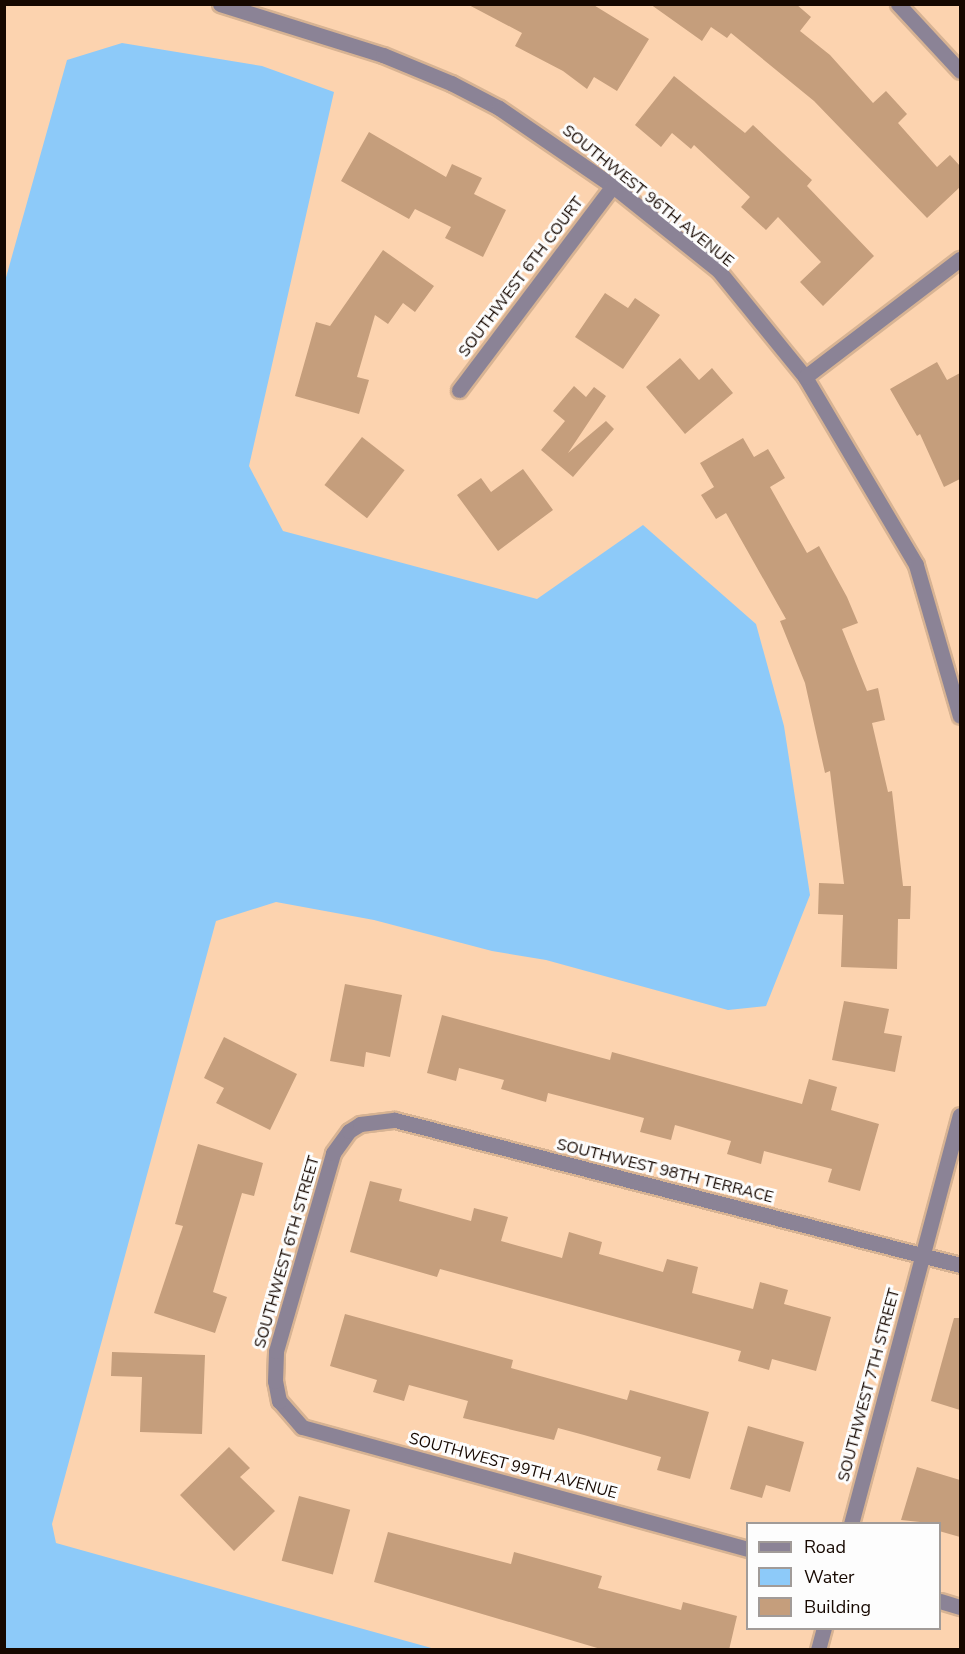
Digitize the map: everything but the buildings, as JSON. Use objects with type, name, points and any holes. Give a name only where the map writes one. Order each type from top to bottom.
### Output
[{"type":"street","name":"SOUTHWEST 96TH AVENUE","points":[[220,4],[296,26],[451,83],[546,137],[612,186],[719,272],[805,377],[916,565],[960,716]]},
{"type":"street","points":[[898,4],[960,71]]},
{"type":"street","name":"SOUTHWEST 6TH COURT","points":[[459,390],[612,186]]},
{"type":"street","points":[[805,377],[960,260]]},
{"type":"street","points":[[921,1255],[960,1115]]},
{"type":"street","name":"SOUTHWEST 98TH TERRACE","points":[[360,1124],[394,1120],[960,1265]]},
{"type":"street","name":"SOUTHWEST 6TH STREET","points":[[279,1401],[275,1382],[276,1351],[333,1153],[349,1131],[360,1124]]},
{"type":"street","name":"SOUTHWEST 7TH STREET","points":[[852,1522],[921,1255]]},
{"type":"street","name":"SOUTHWEST 99TH AVENUE","points":[[279,1401],[302,1427],[746,1549]]},
{"type":"street","points":[[941,1601],[960,1606]]},
{"type":"street","points":[[818,1650],[824,1630]]},
{"type":"water","points":[[122,43],[262,66],[334,92],[249,466],[283,531],[537,599],[643,525],[756,624],[784,726],[810,895],[766,1006],[728,1010],[546,960],[492,951],[374,920],[276,902],[216,921],[52,1524],[56,1543],[435,1649],[5,1649],[5,281],[67,60]]}]
